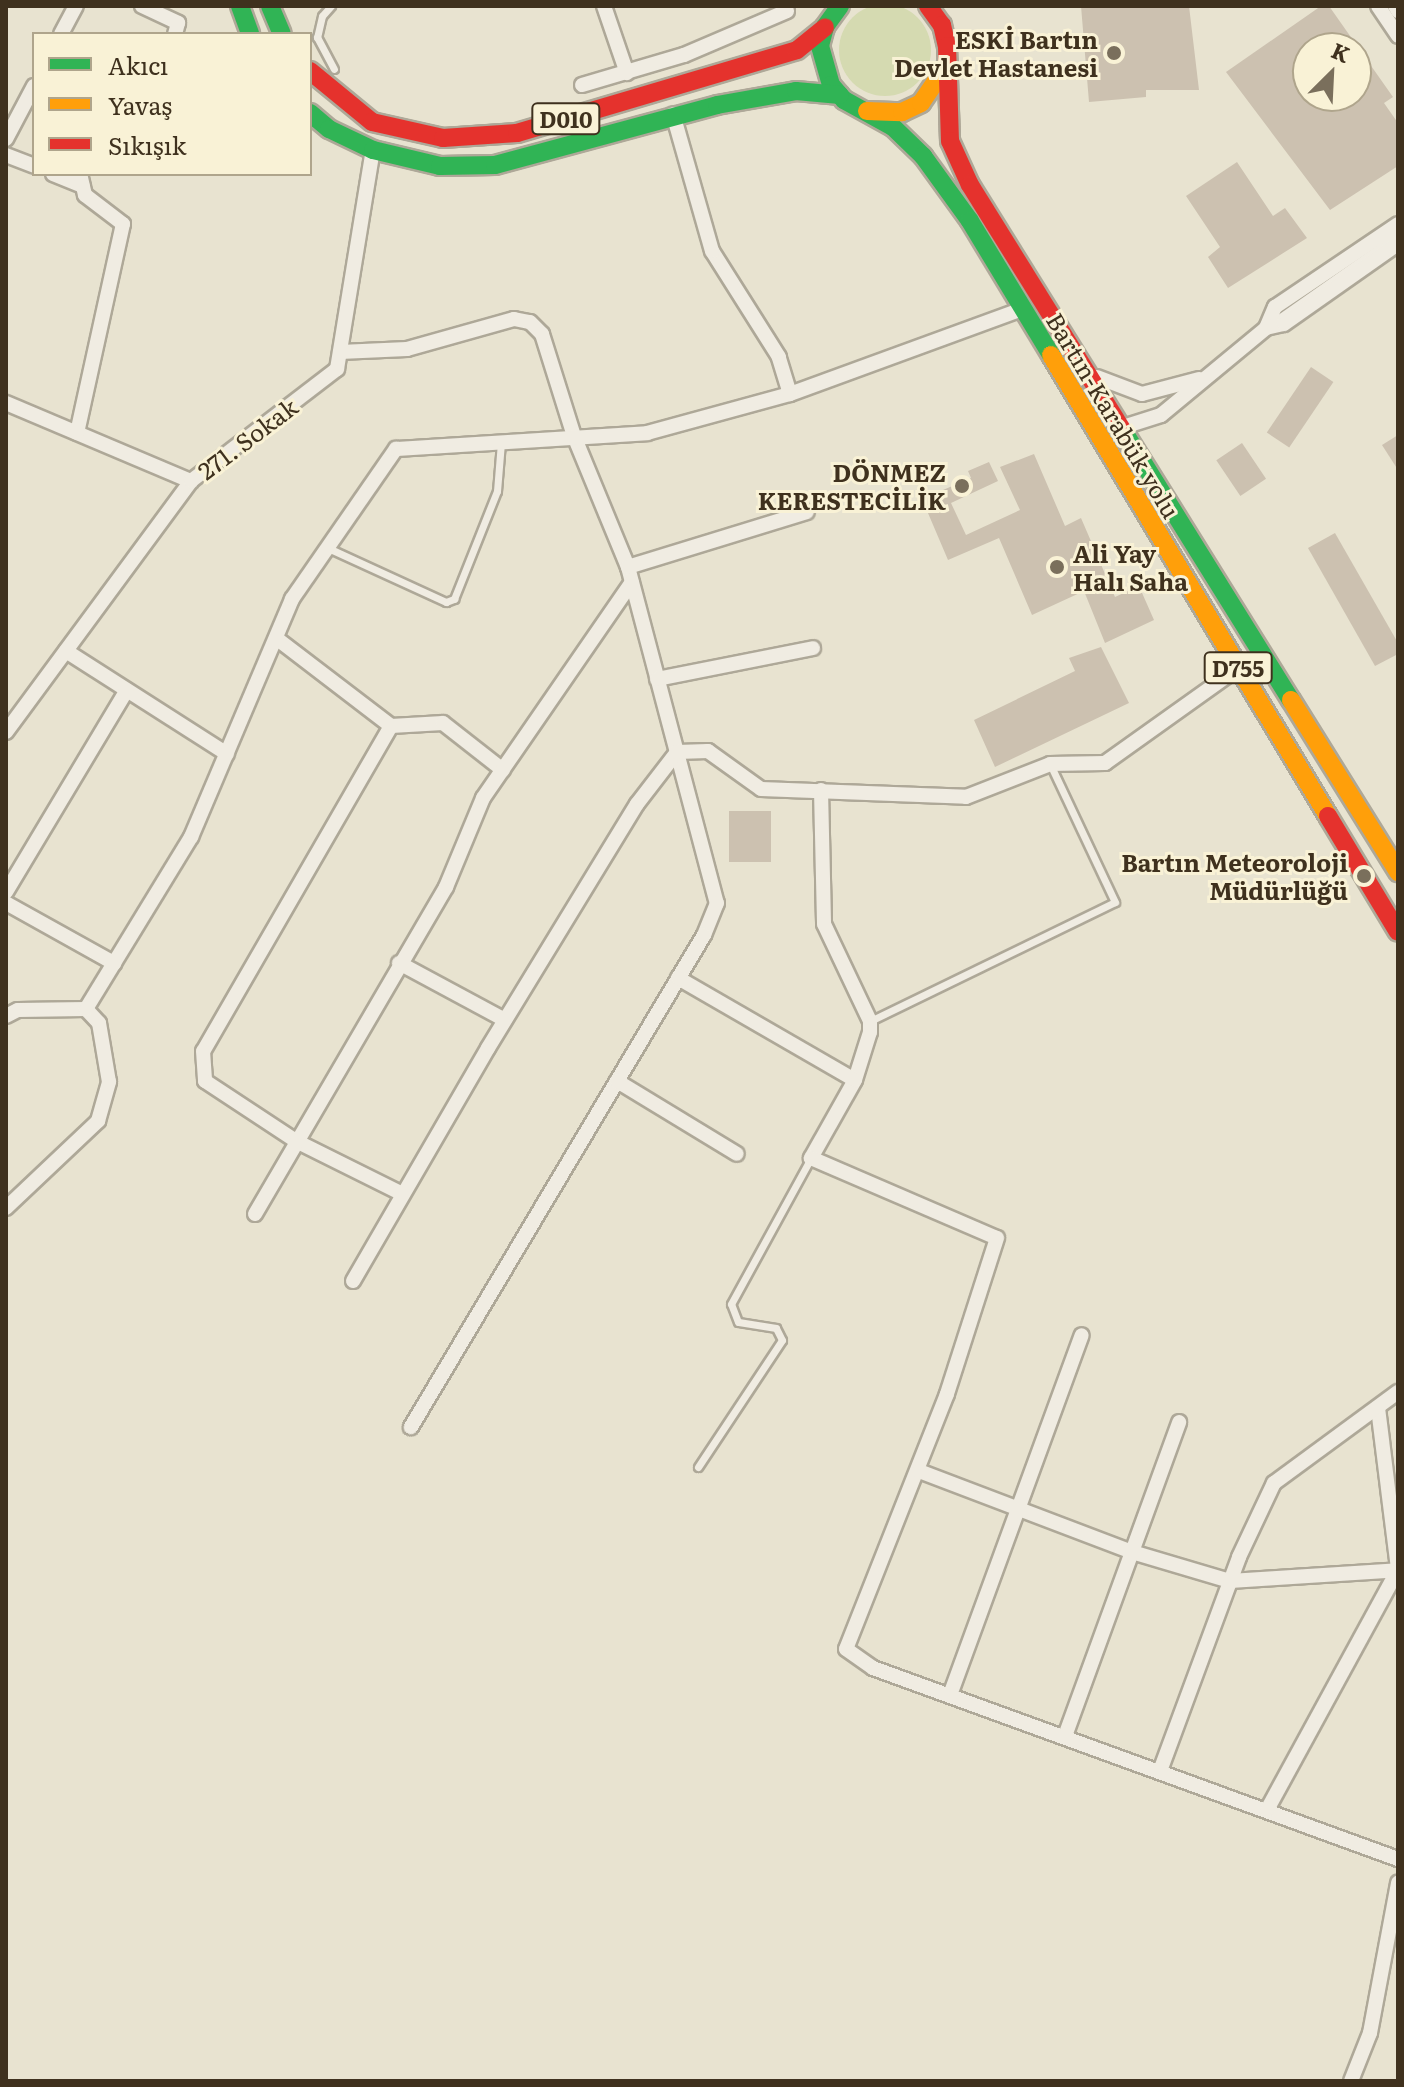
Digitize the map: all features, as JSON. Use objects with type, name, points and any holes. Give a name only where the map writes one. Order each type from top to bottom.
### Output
[{"type":"highway","points":[[240,6],[249,32]]},
{"type":"highway","points":[[270,6],[281,32]]},
{"type":"highway","name":"D010","points":[[312,73],[372,122],[443,138],[517,133],[797,50],[825,27],[840,6]]},
{"type":"highway","name":"Bartın-Karabük yolu","points":[[931,7],[947,46],[945,68],[950,141],[970,185],[1397,867]]},
{"type":"highway","points":[[825,27],[823,67],[840,95]]},
{"type":"highway","points":[[862,110],[902,112],[921,103],[945,68]]},
{"type":"highway","name":"D010","points":[[312,115],[329,129],[373,150],[440,166],[495,165],[673,114],[796,91],[840,95]]},
{"type":"highway","name":"Bartın-Karabük yolu","points":[[840,95],[893,127],[923,156],[1022,309],[1398,932]]},
{"type":"street","points":[[62,32],[76,6]]},
{"type":"street","points":[[142,6],[176,28],[183,6]]},
{"type":"street","points":[[604,6],[627,73]]},
{"type":"street","points":[[1378,6],[1398,36]]},
{"type":"street","points":[[582,85],[684,55],[787,11]]},
{"type":"street","points":[[6,139],[32,90]]},
{"type":"street","points":[[673,114],[712,251],[779,357],[790,394]]},
{"type":"street","name":"271. Sokak","points":[[6,732],[191,481],[337,369],[373,150]]},
{"type":"street","points":[[6,155],[32,165]]},
{"type":"street","points":[[77,433],[123,224],[85,195],[82,180]]},
{"type":"street","points":[[1144,462],[1146,430],[1266,328],[1275,307],[1398,224]]},
{"type":"street","points":[[1266,328],[1284,324],[1398,244]]},
{"type":"street","points":[[86,1009],[191,837],[292,599],[396,449],[647,433],[790,394],[1022,309]]},
{"type":"street","points":[[340,352],[385,353],[514,319],[530,322],[542,334],[574,436],[630,575],[717,903],[678,978],[411,1427]]},
{"type":"street","points":[[1085,369],[1142,394],[1210,375]]},
{"type":"street","points":[[6,403],[191,481]]},
{"type":"street","points":[[1079,404],[1097,420],[1123,429],[1161,415]]},
{"type":"street","points":[[255,1214],[446,887],[483,798],[630,575],[807,512]]},
{"type":"street","points":[[276,638],[391,726],[443,723],[503,770]]},
{"type":"street","points":[[657,679],[813,648]]},
{"type":"street","points":[[66,651],[227,754]]},
{"type":"street","points":[[677,752],[708,751],[761,789],[966,797],[1050,764],[1105,763],[1238,668]]},
{"type":"street","points":[[6,892],[127,690]]},
{"type":"street","points":[[391,726],[203,1051],[205,1081],[296,1141],[403,1194]]},
{"type":"street","points":[[353,1281],[505,1020],[637,804],[677,752]]},
{"type":"street","points":[[821,790],[824,924],[870,1021],[868,1050],[855,1080],[811,1158],[997,1238],[919,1471],[846,1649],[873,1668],[1398,1859]]},
{"type":"street","points":[[6,903],[114,963]]},
{"type":"street","points":[[399,963],[505,1020]]},
{"type":"street","points":[[678,978],[855,1080]]},
{"type":"street","points":[[6,1016],[18,1010],[86,1009],[99,1023],[109,1082],[98,1121],[6,1208]]},
{"type":"street","points":[[617,1081],[737,1154]]},
{"type":"street","points":[[950,1695],[1082,1335]]},
{"type":"street","points":[[1160,1771],[1230,1581],[1274,1483],[1398,1392]]},
{"type":"street","points":[[1267,1810],[1398,1569],[1378,1408]]},
{"type":"street","points":[[1065,1736],[1179,1422]]},
{"type":"street","points":[[919,1471],[1132,1552],[1230,1581],[1398,1569]]},
{"type":"street","points":[[1351,2081],[1370,2033],[1393,1940],[1398,1883]]},
{"type":"lane","points":[[331,6],[322,16],[317,37],[334,69]]},
{"type":"lane","points":[[1386,6],[1398,25]]},
{"type":"lane","points":[[1266,328],[1398,234]]},
{"type":"lane","points":[[328,548],[446,602],[454,599],[497,491],[501,440]]},
{"type":"lane","points":[[870,1021],[1115,902],[1050,764]]},
{"type":"lane","points":[[698,1467],[782,1340],[776,1328],[738,1322],[731,1304],[811,1158]]},
{"type":"green space","points":[[885,4],[911,12],[923,24],[931,50],[923,76],[911,88],[885,96],[859,88],[847,76],[839,50],[847,24],[859,12]]},
{"type":"building","name":"ESKİ Bartın Devlet Hastanesi","points":[[1081,6],[1189,6],[1199,90],[1146,90],[1146,97],[1089,102]]},
{"type":"building","points":[[1321,6],[1329,6],[1347,32],[1292,32],[1292,112],[1372,112],[1372,67],[1393,97],[1384,103],[1398,123],[1398,166],[1330,210],[1226,72]]},
{"type":"building","points":[[1237,162],[1273,216],[1285,208],[1307,238],[1228,288],[1208,257],[1220,247],[1186,196]]},
{"type":"building","points":[[1311,367],[1333,382],[1289,448],[1267,432]]},
{"type":"building","points":[[1398,435],[1398,470],[1382,445]]},
{"type":"building","points":[[1242,443],[1266,479],[1240,496],[1216,460]]},
{"type":"building","points":[[1034,454],[1065,526],[1081,518],[1115,597],[1139,586],[1154,620],[1105,643],[1084,591],[1032,615],[999,538],[948,560],[922,499],[971,478],[968,471],[989,462],[998,481],[951,503],[966,535],[1020,510],[1000,467]]},
{"type":"building","points":[[1335,533],[1398,643],[1398,654],[1375,666],[1308,548]]},
{"type":"building","points":[[1101,647],[1129,703],[995,767],[974,720],[1075,671],[1069,658]]},
{"type":"building","points":[[729,811],[771,811],[771,862],[729,862]]},
{"type":"traffic: fast","points":[[240,6],[249,32]]},
{"type":"traffic: fast","points":[[270,6],[281,32]]},
{"type":"traffic: fast","points":[[840,6],[825,27],[820,46],[831,85],[844,100],[893,127],[923,156],[970,221],[1051,355]]},
{"type":"traffic: fast","points":[[312,115],[329,129],[373,150],[440,166],[495,165],[717,105],[796,91],[840,95]]},
{"type":"traffic: fast","points":[[1124,432],[1291,700]]},
{"type":"traffic: slow","points":[[867,111],[902,112],[921,103],[945,68]]},
{"type":"traffic: slow","points":[[1051,355],[1328,816]]},
{"type":"traffic: slow","points":[[1291,700],[1398,872]]},
{"type":"traffic: jam","points":[[928,6],[942,25],[947,46],[950,141],[970,185],[1124,432]]},
{"type":"traffic: jam","points":[[312,73],[372,122],[443,138],[517,133],[797,50],[825,27]]},
{"type":"traffic: jam","points":[[1328,816],[1398,932]]},
{"type":"place","name":"ESKİ Bartın Devlet Hastanesi","points":[[1114,53]]},
{"type":"place","name":"DÖNMEZ KERESTECİLİK","points":[[962,486]]},
{"type":"place","name":"Ali Yay Halı Saha","points":[[1057,567]]},
{"type":"place","name":"Bartın Meteoroloji Müdürlüğü","points":[[1364,876]]}]
